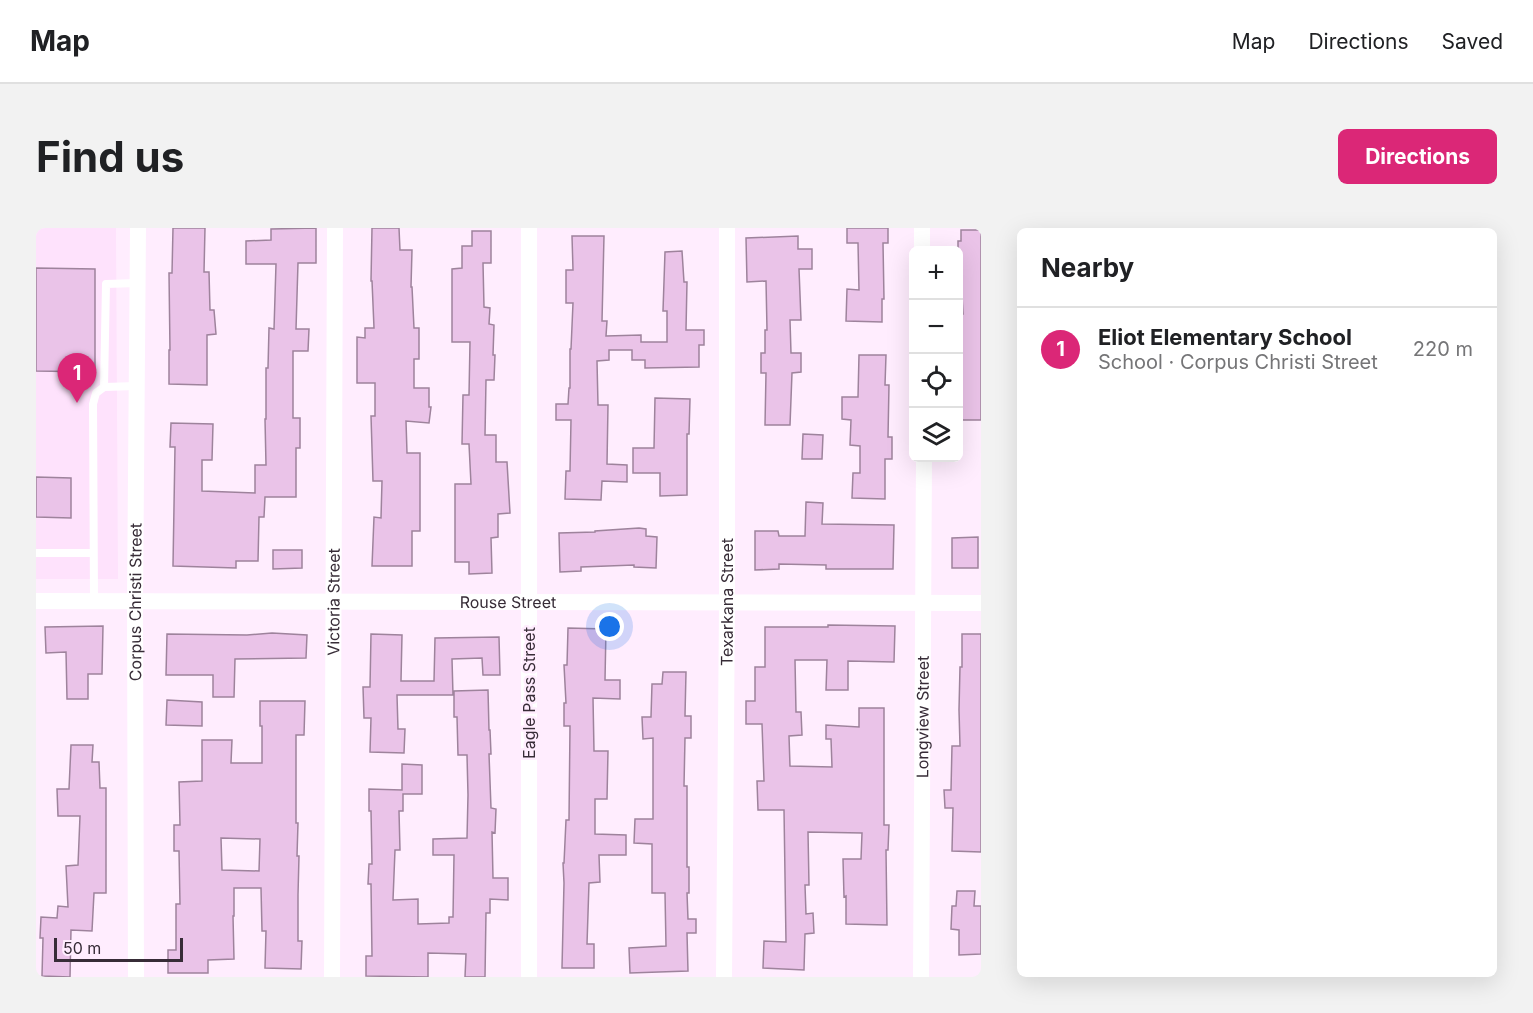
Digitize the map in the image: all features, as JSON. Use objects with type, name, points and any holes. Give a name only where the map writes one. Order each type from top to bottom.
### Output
[{"type":"street","name":"Corpus Christi Street","points":[[136,977],[135,602],[138,228]]},
{"type":"street","name":"Victoria Street","points":[[332,977],[335,228]]},
{"type":"street","name":"Eagle Pass Street","points":[[529,228],[529,977]]},
{"type":"street","name":"Texarkana Street","points":[[724,977],[727,228]]},
{"type":"street","points":[[922,228],[922,246]]},
{"type":"street","name":"Longview Street","points":[[921,977],[924,462]]},
{"type":"street","name":"Rouse Street","points":[[36,601],[981,603]]},
{"type":"lane","points":[[104,387],[106,284],[137,282]]},
{"type":"lane","points":[[94,602],[93,404],[96,393],[104,387],[137,386]]},
{"type":"lane","points":[[36,553],[93,553]]},
{"type":"shaded area","points":[[36,228],[116,228],[118,579],[36,579]]},
{"type":"building","points":[[173,228],[205,228],[204,272],[209,272],[210,310],[214,310],[216,334],[207,335],[207,385],[169,384],[169,273],[172,273]]},
{"type":"building","points":[[316,228],[316,263],[298,263],[296,329],[309,329],[308,351],[293,351],[293,418],[300,418],[300,448],[296,448],[296,497],[265,497],[264,517],[259,517],[258,561],[236,561],[236,568],[173,566],[175,447],[170,447],[171,423],[213,424],[212,460],[202,460],[202,491],[255,493],[255,465],[266,465],[266,368],[268,368],[269,328],[274,329],[276,264],[246,264],[246,241],[271,240],[271,229]]},
{"type":"building","points":[[372,228],[399,228],[400,250],[412,250],[411,287],[414,328],[419,328],[419,359],[414,359],[414,388],[429,388],[429,407],[431,407],[429,423],[406,421],[407,453],[420,453],[420,531],[412,531],[412,566],[372,566],[374,517],[381,518],[382,481],[373,481],[371,416],[375,416],[375,383],[357,383],[357,337],[365,338],[365,328],[374,328],[371,281]]},
{"type":"building","points":[[847,228],[888,228],[888,243],[883,243],[882,322],[846,321],[847,289],[859,290],[858,243],[847,243]]},
{"type":"building","points":[[961,230],[981,230],[981,420],[963,420],[963,246],[958,246],[958,241],[961,241]]},
{"type":"building","points":[[472,231],[491,231],[491,263],[483,263],[484,307],[490,308],[489,324],[494,325],[493,355],[495,355],[494,380],[486,380],[485,435],[496,435],[496,462],[507,462],[510,513],[498,514],[498,537],[491,538],[492,573],[469,574],[469,562],[455,562],[455,484],[471,484],[469,444],[462,444],[463,395],[469,395],[470,342],[452,342],[452,269],[462,268],[462,246],[472,246]]},
{"type":"building","points":[[572,236],[604,236],[602,321],[607,321],[606,336],[641,335],[641,342],[667,342],[667,311],[663,311],[665,252],[682,251],[684,282],[687,282],[686,330],[704,330],[704,345],[699,345],[699,367],[645,368],[645,360],[632,360],[632,350],[609,350],[609,360],[597,361],[598,405],[608,405],[607,464],[627,465],[627,482],[602,481],[601,500],[565,499],[566,471],[570,471],[571,420],[556,420],[556,404],[568,404],[570,388],[573,303],[566,303],[566,270],[573,270]]},
{"type":"building","points":[[798,236],[798,249],[812,249],[812,269],[799,269],[801,320],[790,320],[791,353],[801,353],[801,372],[792,373],[790,425],[765,425],[766,373],[761,373],[761,353],[765,353],[765,330],[767,330],[766,281],[747,282],[746,238]]},
{"type":"building","points":[[36,268],[95,269],[95,372],[36,371]]},
{"type":"building","points":[[859,355],[886,355],[885,385],[889,385],[888,437],[892,437],[892,459],[885,459],[885,499],[852,498],[853,473],[860,473],[860,446],[850,445],[851,420],[842,419],[842,397],[858,397]]},
{"type":"building","points":[[655,398],[690,399],[689,434],[687,434],[687,495],[660,496],[660,473],[633,473],[633,448],[654,448]]},
{"type":"building","points":[[803,434],[823,435],[822,459],[802,459]]},
{"type":"building","points":[[36,477],[71,478],[71,518],[36,517]]},
{"type":"building","points":[[806,502],[823,503],[822,524],[894,525],[893,569],[826,569],[826,565],[779,564],[779,569],[755,570],[755,531],[778,531],[779,536],[805,536]]},
{"type":"building","points":[[646,529],[646,536],[657,537],[656,568],[634,567],[634,565],[581,567],[581,571],[560,572],[559,533]]},
{"type":"building","points":[[978,537],[978,568],[952,568],[952,538]]},
{"type":"building","points":[[273,550],[302,550],[302,568],[273,569]]},
{"type":"building","points":[[828,625],[895,626],[894,662],[848,661],[848,690],[826,690],[827,660],[795,660],[796,712],[801,712],[802,735],[789,736],[790,766],[832,767],[831,739],[826,739],[826,725],[859,727],[859,708],[884,708],[884,825],[889,825],[888,850],[886,850],[887,925],[846,924],[843,859],[861,859],[862,833],[808,832],[809,885],[805,885],[806,914],[813,913],[814,933],[805,934],[804,970],[763,968],[764,941],[786,942],[784,810],[758,810],[757,781],[764,781],[762,724],[746,724],[746,701],[755,701],[755,667],[765,667],[765,627],[828,627]]},
{"type":"building","points":[[103,626],[102,674],[88,674],[88,699],[67,699],[66,652],[46,653],[45,627]]},
{"type":"building","points":[[568,628],[606,629],[605,680],[620,680],[620,699],[593,698],[594,751],[608,751],[607,799],[595,799],[595,834],[626,835],[626,855],[599,855],[600,882],[589,883],[587,944],[594,944],[594,968],[562,968],[563,863],[566,820],[569,820],[570,726],[564,726],[564,703],[566,703],[564,665],[567,665]]},
{"type":"building","points":[[167,634],[307,635],[306,658],[235,659],[234,697],[213,697],[213,675],[166,675]]},
{"type":"building","points":[[371,634],[402,635],[401,681],[434,681],[435,638],[499,637],[500,675],[483,675],[482,658],[452,659],[453,695],[397,695],[398,729],[405,729],[404,753],[370,752],[371,718],[364,718],[363,687],[370,687]]},
{"type":"building","points":[[962,634],[981,634],[981,852],[952,851],[953,808],[945,808],[944,790],[951,790],[952,746],[960,746]]},
{"type":"building","points":[[663,672],[686,672],[685,716],[691,716],[691,738],[685,738],[684,786],[687,786],[687,867],[689,867],[689,893],[687,893],[688,919],[696,919],[696,933],[687,933],[688,971],[630,973],[629,948],[666,946],[665,893],[652,893],[652,844],[634,843],[635,819],[653,819],[653,738],[643,739],[642,717],[651,717],[652,684],[662,684]]},
{"type":"building","points":[[488,690],[491,808],[496,809],[495,833],[492,832],[493,878],[508,878],[508,900],[490,899],[490,913],[486,913],[485,977],[465,977],[466,954],[428,953],[428,977],[366,976],[366,956],[372,956],[371,884],[368,884],[369,864],[372,864],[369,789],[402,790],[402,764],[422,765],[422,794],[403,794],[403,811],[399,811],[400,850],[395,850],[393,900],[418,899],[418,924],[449,923],[449,917],[453,917],[454,855],[433,855],[433,839],[467,838],[467,755],[458,755],[454,691]]},
{"type":"building","points":[[167,700],[202,702],[202,726],[166,725]]},
{"type":"building","points":[[260,701],[305,701],[304,735],[296,735],[296,823],[298,823],[297,856],[299,856],[298,941],[302,941],[301,969],[265,968],[266,931],[262,931],[261,888],[234,888],[234,959],[208,960],[208,973],[168,973],[168,950],[176,950],[176,904],[180,904],[179,851],[174,851],[174,825],[180,825],[179,782],[202,781],[202,740],[232,740],[231,763],[262,763],[262,726],[260,726]],"holes":[[[221,838],[260,839],[259,871],[222,870]]]},
{"type":"building","points":[[71,745],[93,745],[92,762],[99,762],[100,788],[106,788],[106,893],[94,893],[92,931],[71,930],[70,977],[42,976],[41,917],[57,918],[58,906],[68,907],[66,866],[78,865],[80,816],[58,816],[57,789],[69,789]]},
{"type":"building","points":[[957,891],[975,891],[974,906],[981,906],[981,954],[959,955],[959,930],[951,929],[952,906],[956,906]]},
{"type":"place","name":"Eliot Elementary School","points":[[77,403]]}]
